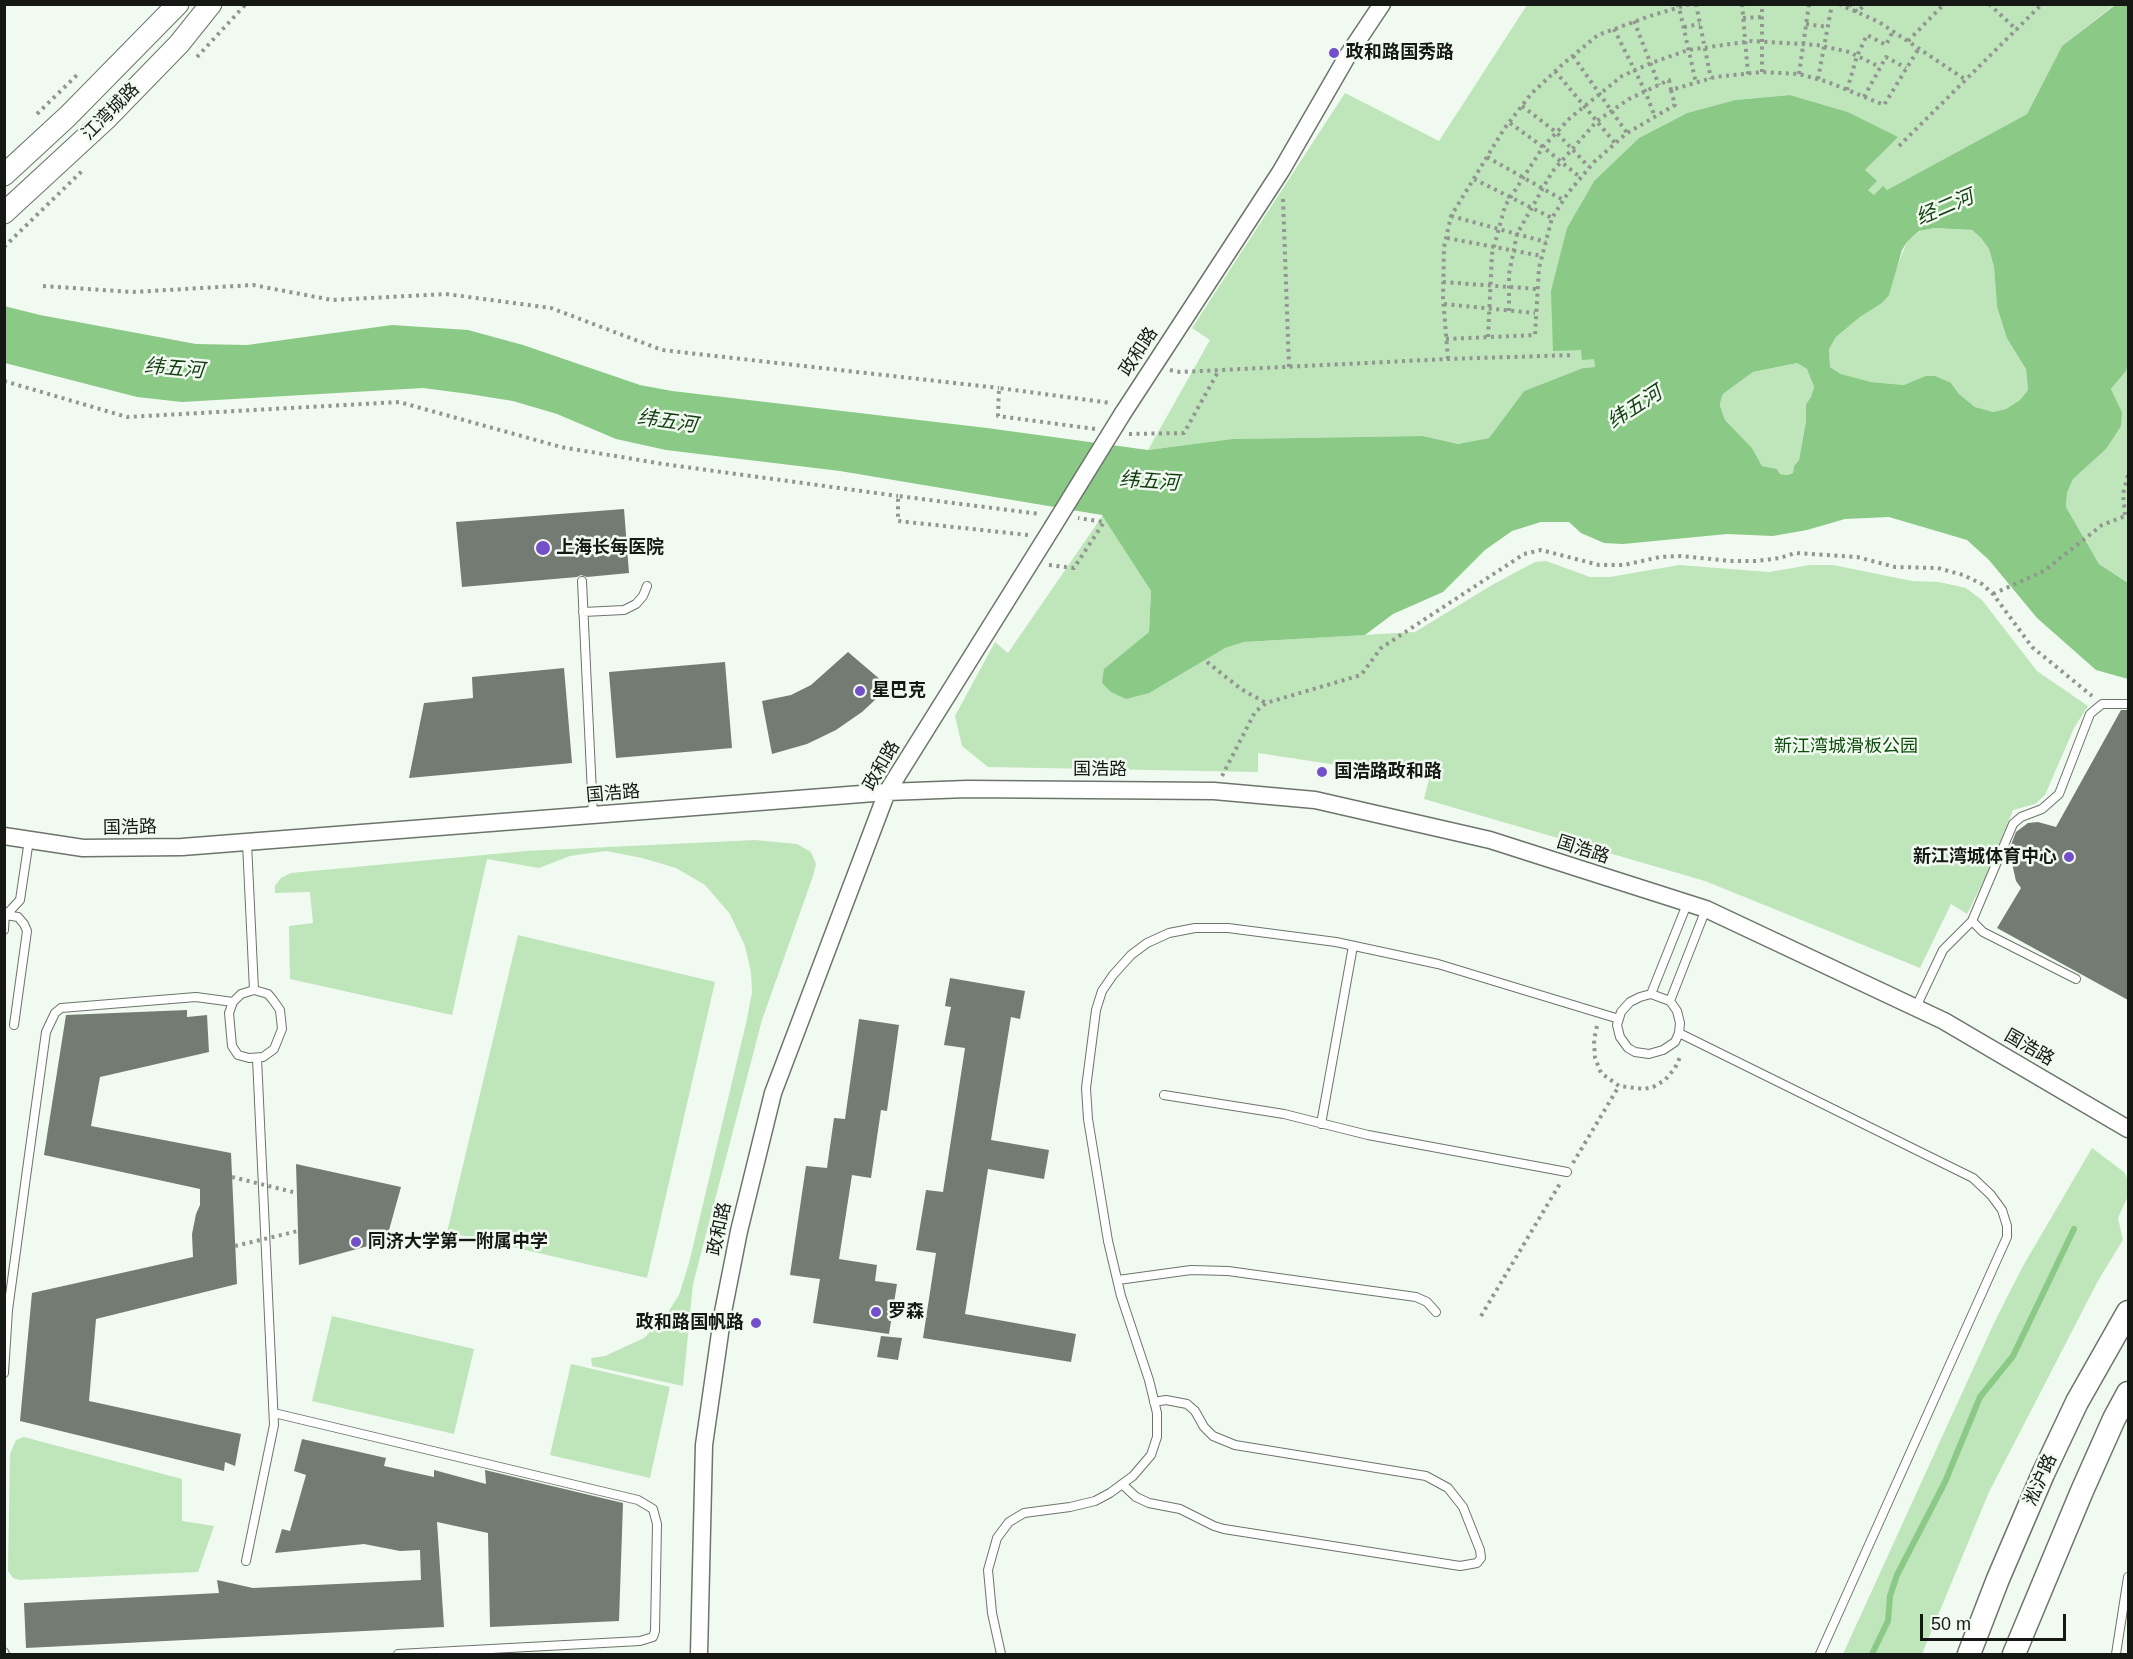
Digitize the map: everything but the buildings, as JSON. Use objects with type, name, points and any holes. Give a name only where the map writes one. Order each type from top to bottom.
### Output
[{"type":"main road","name":"淞沪路","points":[[1969,1654],[2043,1474],[2078,1402],[2128,1312]]},
{"type":"main road","points":[[2014,1654],[2082,1491],[2128,1393]]},
{"type":"street","name":"江湾城路","points":[[4,175],[68,116],[178,4]]},
{"type":"street","name":"江湾城路","points":[[4,213],[107,118],[178,44],[212,4]]},
{"type":"street","name":"政和路","points":[[699,1654],[704,1445],[723,1312],[739,1231],[773,1093],[887,792],[1030,562],[1048,526],[1281,171],[1348,56],[1382,4]]},
{"type":"street","name":"国浩路","points":[[4,836],[83,848],[182,847],[887,792],[967,789],[1214,791],[1315,800],[1490,840],[1706,909],[1944,1021],[2128,1129]]},
{"type":"lane","points":[[582,580],[593,815]]},
{"type":"lane","points":[[583,612],[624,610],[636,604],[647,585]]},
{"type":"lane","points":[[1916,1007],[1943,950],[1972,921],[2013,825],[2021,817],[2042,809],[2059,794],[2090,714],[2102,704],[2128,704]]},
{"type":"lane","points":[[14,1025],[27,931],[18,917],[29,840]]},
{"type":"lane","points":[[247,843],[254,990]]},
{"type":"lane","points":[[4,930],[5,913],[20,900]]},
{"type":"lane","points":[[1652,994],[1687,904]]},
{"type":"lane","points":[[1670,1001],[1706,909]]},
{"type":"lane","points":[[5,913],[18,917]]},
{"type":"lane","points":[[1972,921],[1983,932],[2076,979]]},
{"type":"lane","points":[[1001,1654],[992,1613],[988,1570],[998,1538],[1009,1522],[1024,1513],[1095,1501],[1133,1476],[1151,1455],[1157,1437],[1157,1413],[1108,1242],[1088,1119],[1086,1088],[1096,1010],[1102,991],[1131,956],[1147,943],[1169,933],[1195,928],[1228,928],[1353,946],[1466,971],[1619,1019]]},
{"type":"lane","points":[[1321,1124],[1353,946]]},
{"type":"lane","points":[[254,990],[268,994],[280,1010],[282,1029],[274,1049],[263,1057],[249,1058],[238,1055],[232,1046],[229,1013],[233,1002],[241,994],[254,990]]},
{"type":"lane","points":[[1652,994],[1670,1001],[1677,1011],[1680,1023],[1675,1042],[1663,1050],[1648,1054],[1635,1052],[1628,1048],[1620,1037],[1617,1025],[1621,1012],[1630,1002],[1652,994]]},
{"type":"lane","points":[[4,1373],[8,1310],[46,1032],[55,1013],[61,1008],[196,997],[233,1002]]},
{"type":"lane","points":[[1679,1033],[1973,1178],[2002,1210],[2007,1226],[2007,1237],[1820,1654]]},
{"type":"lane","points":[[246,1561],[274,1425],[257,1058]]},
{"type":"lane","points":[[1164,1095],[1284,1114],[1368,1135],[1567,1172]]},
{"type":"lane","points":[[1118,1280],[1191,1270],[1228,1271],[1416,1297],[1426,1302],[1436,1312]]},
{"type":"lane","points":[[1122,1484],[1136,1497],[1149,1503],[1180,1509],[1224,1529],[1461,1566],[1477,1563],[1481,1558],[1463,1507],[1448,1488],[1426,1476],[1234,1445],[1213,1436],[1187,1404],[1166,1400],[1154,1402]]},
{"type":"lane","points":[[274,1413],[638,1500],[653,1509],[657,1524],[655,1631],[652,1637],[640,1641],[398,1654]]},
{"type":"lane","points":[[2116,1654],[2128,1577]]},
{"type":"path","points":[[1448,359],[1443,304],[1446,238],[1451,216],[1486,157],[1531,94],[1598,35],[1678,6],[1690,4]]},
{"type":"path","points":[[1696,4],[1711,79]]},
{"type":"path","points":[[1742,4],[1748,74]]},
{"type":"path","points":[[1762,4],[1762,72]]},
{"type":"path","points":[[1799,74],[1809,4]]},
{"type":"path","points":[[1818,79],[1832,4]]},
{"type":"path","points":[[1839,4],[1893,31],[1966,80]]},
{"type":"path","points":[[1850,4],[1857,12]]},
{"type":"path","points":[[1857,12],[1866,4]]},
{"type":"path","points":[[1908,41],[1944,4]]},
{"type":"path","points":[[1989,4],[2017,30]]},
{"type":"path","points":[[1899,146],[2043,4]]},
{"type":"path","points":[[1678,6],[1696,83]]},
{"type":"path","points":[[1743,18],[1762,17]]},
{"type":"path","points":[[1634,21],[1659,85]]},
{"type":"path","points":[[1683,27],[1700,24]]},
{"type":"path","points":[[1806,24],[1828,27]]},
{"type":"path","points":[[1614,29],[1655,117]]},
{"type":"path","points":[[1847,90],[1857,56],[1867,35],[1886,45],[1893,31]]},
{"type":"path","points":[[1488,337],[1488,308],[1494,248],[1505,206],[1543,147],[1556,132],[1623,76],[1688,50],[1762,41],[1803,44],[1849,52],[1880,67]]},
{"type":"path","points":[[1671,90],[1711,79],[1762,72],[1799,74],[1818,79],[1884,105],[1919,48]]},
{"type":"path","points":[[1573,56],[1627,133]]},
{"type":"path","points":[[1864,97],[1886,57],[1906,68]]},
{"type":"path","points":[[1555,71],[1586,105],[1615,143]]},
{"type":"path","points":[[30,122],[79,74]]},
{"type":"path","points":[[1446,339],[1534,335],[1542,256],[1552,218],[1589,167],[1615,143],[1627,133],[1675,105],[1669,80],[1597,121],[1561,161],[1516,234],[1509,274],[1509,310]]},
{"type":"path","points":[[1522,106],[1556,132],[1589,167]]},
{"type":"path","points":[[1510,123],[1581,178]]},
{"type":"path","points":[[1486,157],[1563,200]]},
{"type":"path","points":[[1281,171],[1289,367]]},
{"type":"path","points":[[1474,179],[1552,218]]},
{"type":"path","points":[[1451,216],[1546,242]]},
{"type":"path","points":[[1446,238],[1542,256]]},
{"type":"path","points":[[1443,282],[1537,289]]},
{"type":"path","points":[[43,286],[133,292],[253,285],[332,300],[446,294],[550,308],[662,350],[999,388],[1125,409]]},
{"type":"path","points":[[1443,304],[1535,313]]},
{"type":"path","points":[[1156,361],[1168,370],[1180,372],[1448,359],[1574,356]]},
{"type":"path","points":[[1122,433],[1184,433],[1219,369]]},
{"type":"path","points":[[4,381],[127,417],[399,402],[561,447],[663,464],[898,496],[1048,526]]},
{"type":"path","points":[[999,388],[998,416],[1099,430]]},
{"type":"path","points":[[1993,594],[2044,571],[2102,525],[2127,515],[2122,494],[2128,475]]},
{"type":"path","points":[[898,496],[898,521],[1048,526]]},
{"type":"path","points":[[1030,562],[1074,568],[1104,522],[1070,517]]},
{"type":"path","points":[[1214,791],[1255,712],[1266,703],[1361,675],[1381,648],[1524,554],[1541,550],[1599,565],[1624,565],[1660,557],[1680,556],[1730,561],[1768,560],[1795,553],[1857,557],[1895,567],[1938,568],[1982,584],[1993,594],[2032,647],[2102,704]]},
{"type":"path","points":[[1207,662],[1241,689],[1266,703]]},
{"type":"path","points":[[1481,1316],[1619,1086]]},
{"type":"path","points":[[232,1177],[297,1193]]},
{"type":"path","points":[[235,1246],[298,1232]]},
{"type":"green space","points":[[1527,5],[2128,5],[2113,6],[2062,46],[2027,114],[1874,195],[1868,190],[1865,170],[1897,137],[1848,112],[1790,95],[1735,100],[1687,113],[1639,138],[1594,181],[1567,228],[1582,350],[1594,359],[1595,367],[1583,368],[1524,391],[1489,438],[1458,444],[1423,436],[1232,439],[1148,450],[1210,340],[1192,328],[1345,93],[1439,141]]},
{"type":"green space","points":[[1935,228],[1972,230],[1989,249],[1994,267],[1997,307],[2002,322],[2026,369],[2028,390],[2020,400],[2006,409],[1993,412],[1975,407],[1959,394],[1951,383],[1904,385],[1871,382],[1841,374],[1830,367],[1829,349],[1836,337],[1860,317],[1882,303],[1907,242],[1920,231]]},
{"type":"green space","points":[[1797,363],[1807,369],[1814,387],[1806,404],[1806,421],[1799,460],[1794,466],[1793,473],[1787,475],[1780,474],[1777,469],[1762,466],[1752,448],[1725,420],[1720,406],[1723,394],[1753,372]]},
{"type":"green space","points":[[2128,364],[2128,583],[2099,564],[2066,507],[2067,493],[2073,479],[2106,449],[2122,412],[2111,389],[2126,371]]},
{"type":"green space","name":"新江湾城滑板公园","points":[[1103,515],[1151,591],[1149,632],[1104,670],[1225,648],[1244,642],[1415,632],[1535,562],[1546,561],[1590,577],[1610,577],[1679,565],[1769,572],[1810,565],[1833,565],[1912,581],[1939,582],[1966,588],[1982,600],[2037,671],[2088,706],[2074,728],[2045,795],[2035,804],[2013,810],[1986,876],[1967,914],[1951,904],[1920,968],[1705,881],[1424,799],[1429,779],[1258,753],[1258,772],[988,767],[962,746],[955,716],[995,642],[1008,653]]},
{"type":"green space","points":[[755,840],[797,844],[811,852],[816,864],[762,1020],[693,1284],[683,1386],[592,1366],[591,1358],[605,1356],[644,1338],[665,1317],[679,1295],[689,1263],[752,992],[751,972],[745,946],[730,914],[705,885],[676,868],[642,858],[606,851],[570,856],[539,868],[487,859],[452,1015],[290,979],[289,926],[313,923],[310,892],[275,893],[275,886],[281,878],[291,873],[526,851]]},
{"type":"green space","points":[[518,935],[715,982],[647,1278],[447,1232]]},
{"type":"green space","points":[[2092,1148],[2124,1172],[2128,1180],[2128,1196],[2118,1218],[2123,1240],[2099,1279],[1989,1492],[1922,1654],[1843,1654],[1994,1323],[2023,1266]]},
{"type":"green space","points":[[332,1316],[474,1349],[454,1434],[312,1401]]},
{"type":"green space","points":[[571,1364],[670,1387],[650,1478],[550,1455]]},
{"type":"green space","points":[[24,1437],[182,1479],[182,1521],[214,1526],[198,1572],[20,1580],[13,1578],[8,1571],[10,1454],[16,1440]]},
{"type":"water","points":[[2128,5],[2128,364],[2126,371],[2111,389],[2122,412],[2121,426],[2106,449],[2073,479],[2067,493],[2066,507],[2099,564],[2128,583],[2128,679],[2096,670],[2037,618],[1989,560],[1967,540],[1889,517],[1845,519],[1807,530],[1773,536],[1727,534],[1623,544],[1604,543],[1581,533],[1569,522],[1541,522],[1512,531],[1485,550],[1443,592],[1393,614],[1365,635],[1244,642],[1225,648],[1149,693],[1126,699],[1111,692],[1102,683],[1104,669],[1149,632],[1151,591],[1102,515],[840,471],[666,450],[616,439],[557,414],[513,401],[469,394],[423,388],[182,402],[137,397],[5,363],[4,306],[40,315],[196,344],[247,345],[392,325],[468,330],[523,345],[640,385],[672,391],[987,428],[1148,450],[1232,439],[1423,436],[1458,444],[1489,438],[1524,391],[1583,368],[1595,367],[1594,359],[1582,360],[1581,350],[1553,351],[1551,291],[1567,228],[1594,181],[1639,138],[1687,113],[1735,100],[1790,95],[1848,112],[1898,137],[1865,170],[1877,181],[1868,190],[1874,195],[1883,186],[1887,190],[2027,114],[2062,46],[2114,6]],"holes":[[[1935,228],[1972,230],[1989,249],[1994,267],[1997,307],[2007,338],[2026,369],[2028,390],[2020,400],[2006,409],[1993,412],[1975,407],[1959,394],[1951,383],[1935,376],[1926,376],[1904,385],[1871,382],[1841,374],[1830,367],[1829,349],[1836,337],[1860,317],[1882,303],[1889,295],[1902,250],[1907,242],[1919,231]],[[1797,363],[1807,369],[1814,387],[1806,404],[1806,421],[1799,460],[1794,466],[1793,473],[1787,475],[1780,474],[1777,469],[1762,466],[1752,448],[1725,420],[1720,406],[1723,394],[1753,372]]]},
{"type":"waterway","points":[[1872,1654],[1888,1621],[1890,1596],[1897,1575],[1945,1482],[1980,1397],[2013,1356],[2074,1229]]},
{"type":"place","name":"政和路国秀路","points":[[1334,53]]},
{"type":"place","name":"上海长每医院","points":[[543,548]]},
{"type":"place","name":"星巴克","points":[[860,691]]},
{"type":"place","name":"国浩路政和路","points":[[1322,772]]},
{"type":"place","name":"新江湾城体育中心","points":[[2069,857]]},
{"type":"place","name":"同济大学第一附属中学","points":[[356,1242]]},
{"type":"place","name":"罗森","points":[[876,1312]]},
{"type":"place","name":"政和路国帆路","points":[[756,1323]]},
{"type":"water label","name":"经二河","points":[[1945,208]]},
{"type":"water label","name":"纬五河","points":[[174,369]]},
{"type":"water label","name":"纬五河","points":[[1635,408]]},
{"type":"water label","name":"纬五河","points":[[667,422]]},
{"type":"water label","name":"纬五河","points":[[1149,482]]}]
